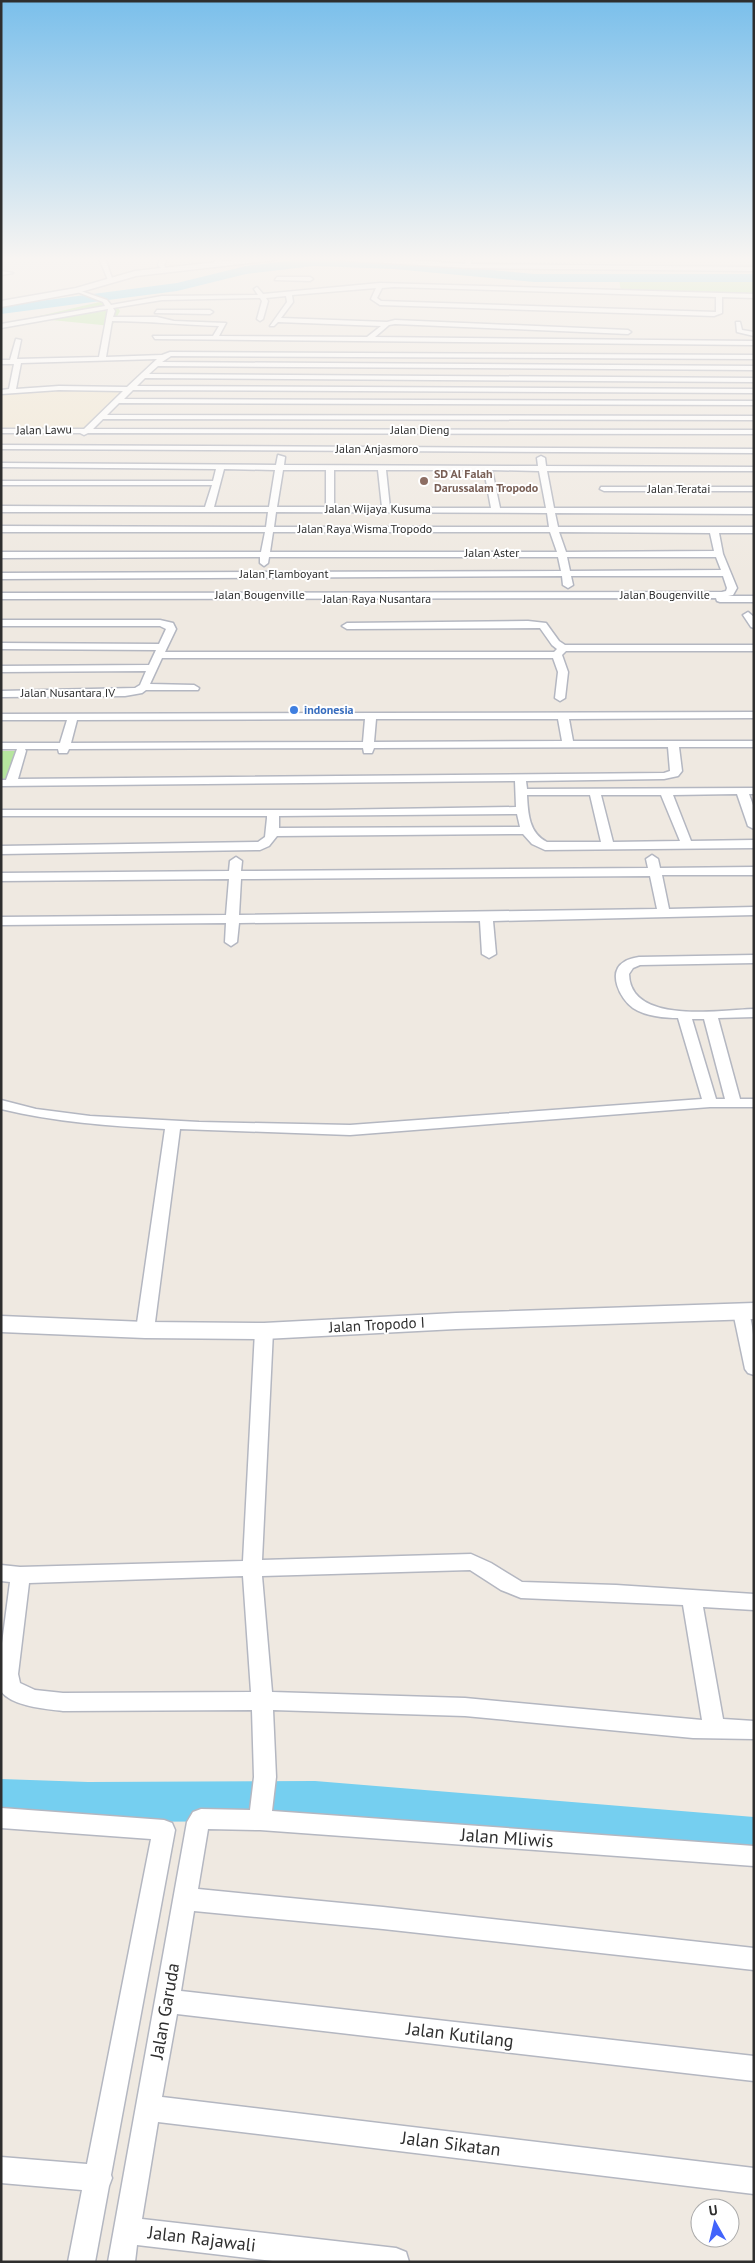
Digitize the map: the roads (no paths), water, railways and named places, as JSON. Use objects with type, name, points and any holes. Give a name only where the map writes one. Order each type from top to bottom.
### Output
[{"type":"street","points":[[12,391],[16,364]]},
{"type":"street","points":[[68,448],[154,364],[754,368]]},
{"type":"street","points":[[529,364],[531,402],[535,430],[552,510],[554,530],[567,575],[568,594]]},
{"type":"street","points":[[724,364],[731,380]]},
{"type":"street","points":[[295,389],[296,384],[299,383],[299,366]]},
{"type":"street","points":[[142,376],[754,380]]},
{"type":"street","points":[[1,392],[59,388],[754,391]]},
{"type":"street","points":[[116,401],[754,403]]},
{"type":"street","points":[[100,416],[754,418]]},
{"type":"street","points":[[258,595],[288,416]]},
{"type":"street","name":"Jalan Dieng","points":[[87,430],[754,432]]},
{"type":"street","name":"Jalan Lawu","points":[[1,431],[87,430]]},
{"type":"street","name":"Jalan Anjasmoro","points":[[1,447],[754,451]]},
{"type":"street","points":[[1,465],[544,468],[603,489],[754,469]]},
{"type":"street","points":[[92,483],[97,466]]},
{"type":"street","points":[[209,508],[221,467]]},
{"type":"street","points":[[330,467],[330,508]]},
{"type":"street","points":[[382,468],[386,509]]},
{"type":"street","points":[[488,468],[496,510]]},
{"type":"street","points":[[1,483],[92,483],[215,487]]},
{"type":"street","points":[[1,490],[215,487]]},
{"type":"street","name":"Jalan Teratai","points":[[603,489],[722,500],[754,488]]},
{"type":"street","name":"Jalan Wijaya Kusuma","points":[[1,509],[330,508],[552,510],[603,489],[722,500],[754,511]]},
{"type":"street","points":[[83,508],[86,499]]},
{"type":"street","name":"Jalan Raya Wisma Tropodo","points":[[1,529],[728,530],[752,532]]},
{"type":"street","points":[[714,530],[719,554],[726,573]]},
{"type":"street","points":[[716,541],[752,532]]},
{"type":"street","name":"Jalan Aster","points":[[1,555],[719,554]]},
{"type":"street","name":"Jalan Flamboyant","points":[[1,576],[726,573]]},
{"type":"street","name":"Jalan Bougenville","points":[[1,596],[710,595],[728,593],[732,590],[726,573]]},
{"type":"street","name":"Jalan Raya Nusantara","points":[[1,600],[754,598]]},
{"type":"street","points":[[748,614],[754,625]]},
{"type":"street","points":[[1,623],[166,624],[171,626],[171,629],[144,687],[194,688]]},
{"type":"street","points":[[347,626],[540,625],[547,629],[560,652],[562,672],[560,698]]},
{"type":"street","points":[[1,646],[160,651],[560,652],[754,648]]},
{"type":"street","points":[[1,668],[152,668]]},
{"type":"street","name":"Jalan Nusantara IV","points":[[1,694],[134,692],[144,687]]},
{"type":"street","points":[[1,717],[754,715]]},
{"type":"street","points":[[368,748],[371,716]]},
{"type":"street","points":[[563,716],[568,745]]},
{"type":"street","points":[[64,749],[73,717]]},
{"type":"street","points":[[1,751],[64,749],[674,747],[754,744]]},
{"type":"street","points":[[368,748],[568,745],[754,750]]},
{"type":"street","points":[[1,746],[64,749]]},
{"type":"street","points":[[21,751],[6,783],[670,775],[676,771],[674,747]]},
{"type":"street","points":[[520,778],[526,830],[538,843],[545,846],[754,844]]},
{"type":"street","points":[[522,792],[748,791],[754,826]]},
{"type":"street","points":[[594,792],[608,846]]},
{"type":"street","points":[[666,792],[687,845]]},
{"type":"street","points":[[1,813],[273,813],[523,810]]},
{"type":"street","points":[[1,850],[252,847],[266,844],[273,832],[273,813]]},
{"type":"street","points":[[273,832],[526,830]]},
{"type":"street","points":[[652,859],[664,913]]},
{"type":"street","points":[[231,942],[234,919],[236,862]]},
{"type":"street","points":[[1,877],[754,871]]},
{"type":"street","points":[[1,921],[486,917],[754,911]]},
{"type":"street","points":[[486,917],[489,954]]},
{"type":"street","points":[[754,959],[647,961],[627,965],[622,971],[623,982],[629,996],[637,1004],[651,1010],[684,1014],[754,1013]]},
{"type":"street","points":[[684,1014],[710,1103]]},
{"type":"street","points":[[710,1014],[734,1103]]},
{"type":"street","points":[[1,1104],[36,1112],[90,1120],[173,1125],[350,1130],[710,1103],[754,1103]]},
{"type":"street","points":[[145,1330],[173,1125]]},
{"type":"street","points":[[747,1311],[754,1369]]},
{"type":"street","name":"Jalan Tropodo I","points":[[1,1324],[145,1330],[264,1330],[747,1311]]},
{"type":"street","points":[[260,1813],[265,1777],[262,1701],[252,1570],[264,1330]]},
{"type":"street","points":[[754,1602],[521,1590],[508,1586],[482,1565],[471,1562],[252,1570],[10,1574],[16,1622],[8,1674],[10,1688],[21,1695],[36,1700],[63,1702],[262,1701],[465,1707],[692,1729],[754,1730]]},
{"type":"street","points":[[692,1598],[714,1728]]},
{"type":"street","name":"Jalan Mliwis","points":[[260,1813],[754,1856]]},
{"type":"street","name":"Jalan Garuda","points":[[120,2262],[198,1822],[206,1818],[260,1813]]},
{"type":"street","points":[[1,1818],[164,1830],[99,2178],[81,2262]]},
{"type":"street","points":[[185,1899],[383,1918],[754,1959]]},
{"type":"street","name":"Jalan Kutilang","points":[[166,2002],[754,2069]]},
{"type":"street","name":"Jalan Sikatan","points":[[148,2108],[754,2181]]},
{"type":"street","points":[[1,2170],[99,2178]]},
{"type":"street","name":"Jalan Rajawali","points":[[126,2230],[396,2262]]},
{"type":"waterway","points":[[1,1799],[88,1802],[315,1801],[754,1838]]},
{"type":"place","name":"SD Al Falah Darussalam Tropodo","points":[[424,481]]},
{"type":"place","name":"indonesia","points":[[294,710]]}]
